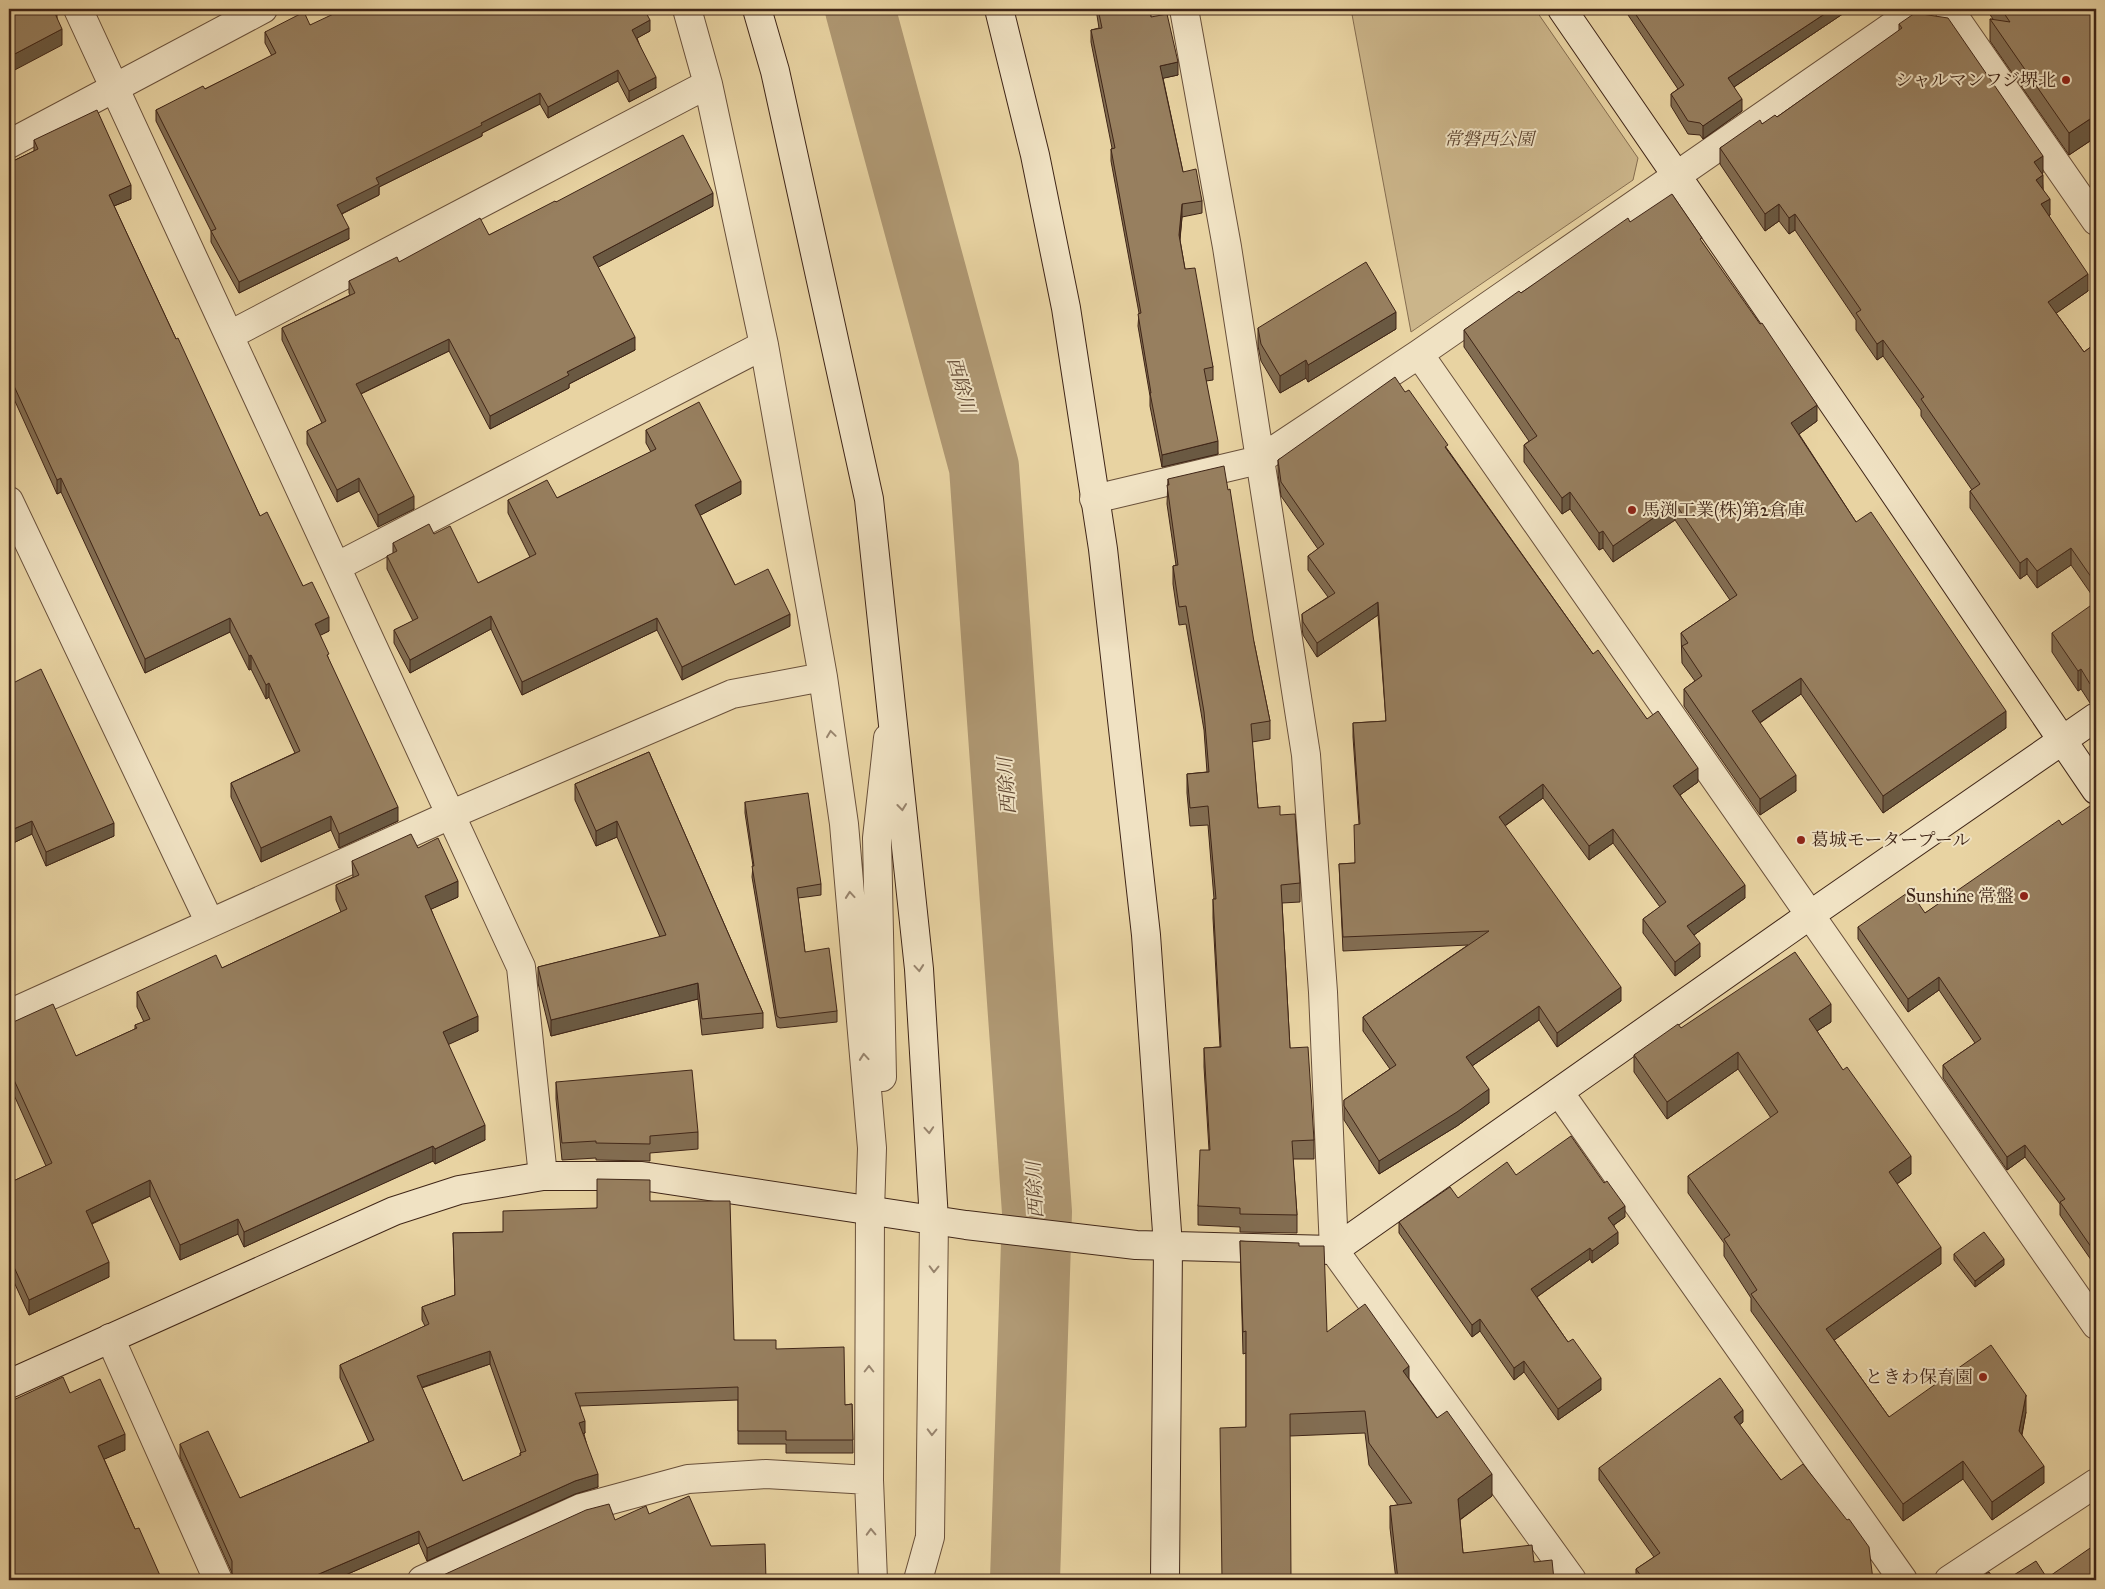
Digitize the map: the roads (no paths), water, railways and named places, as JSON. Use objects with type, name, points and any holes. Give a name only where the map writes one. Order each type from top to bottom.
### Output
[{"type":"street","points":[[78,9],[521,967],[542,1176]]},
{"type":"street","points":[[9,144],[262,9]]},
{"type":"street","points":[[687,9],[708,84],[764,345],[823,678],[844,824],[872,1148]]},
{"type":"street","points":[[757,9],[777,81],[869,499],[919,969],[934,1220],[930,1537],[918,1580]]},
{"type":"street","points":[[999,9],[1035,155],[1066,308],[1103,549],[1146,935],[1168,1246],[1166,1580]]},
{"type":"street","points":[[1184,9],[1227,247],[1306,756],[1323,992],[1334,1250],[1572,1580]]},
{"type":"street","points":[[1562,9],[2096,790]]},
{"type":"street","points":[[1094,499],[1259,460],[1420,354],[1917,9]]},
{"type":"street","points":[[1949,9],[2096,221]]},
{"type":"street","points":[[230,335],[708,84]]},
{"type":"street","points":[[336,567],[764,345]]},
{"type":"street","points":[[1420,354],[2096,1325]]},
{"type":"street","points":[[9,501],[210,923]]},
{"type":"street","points":[[9,1014],[450,815],[732,694],[823,678]]},
{"type":"street","points":[[873,1580],[869,1480],[870,1211],[872,1148],[883,1070],[877,838],[892,706]]},
{"type":"street","points":[[9,1384],[394,1210],[459,1190],[542,1176],[642,1176],[966,1225],[1136,1245],[1334,1250],[1810,915],[2096,717]]},
{"type":"street","points":[[1559,1092],[1903,1580]]},
{"type":"street","points":[[110,1338],[218,1580]]},
{"type":"street","points":[[422,1580],[581,1508],[688,1479],[766,1474],[869,1480]]},
{"type":"street","points":[[1949,1580],[2096,1483]]},
{"type":"waterway","name":"西除川","points":[[860,9],[984,467],[1037,1212],[1025,1580]]},
{"type":"place","name":"シャルマンフジ堺北","points":[[2066,80]]},
{"type":"place","name":"馬渕工業(株)第2倉庫","points":[[1632,510]]},
{"type":"place","name":"葛城モータープール","points":[[1801,840]]},
{"type":"place","name":"Sunshine 常盤","points":[[2024,896]]},
{"type":"place","name":"ときわ保育園","points":[[1983,1377]]},
{"type":"park label","name":"常磐西公園","points":[[1489,139]]}]
